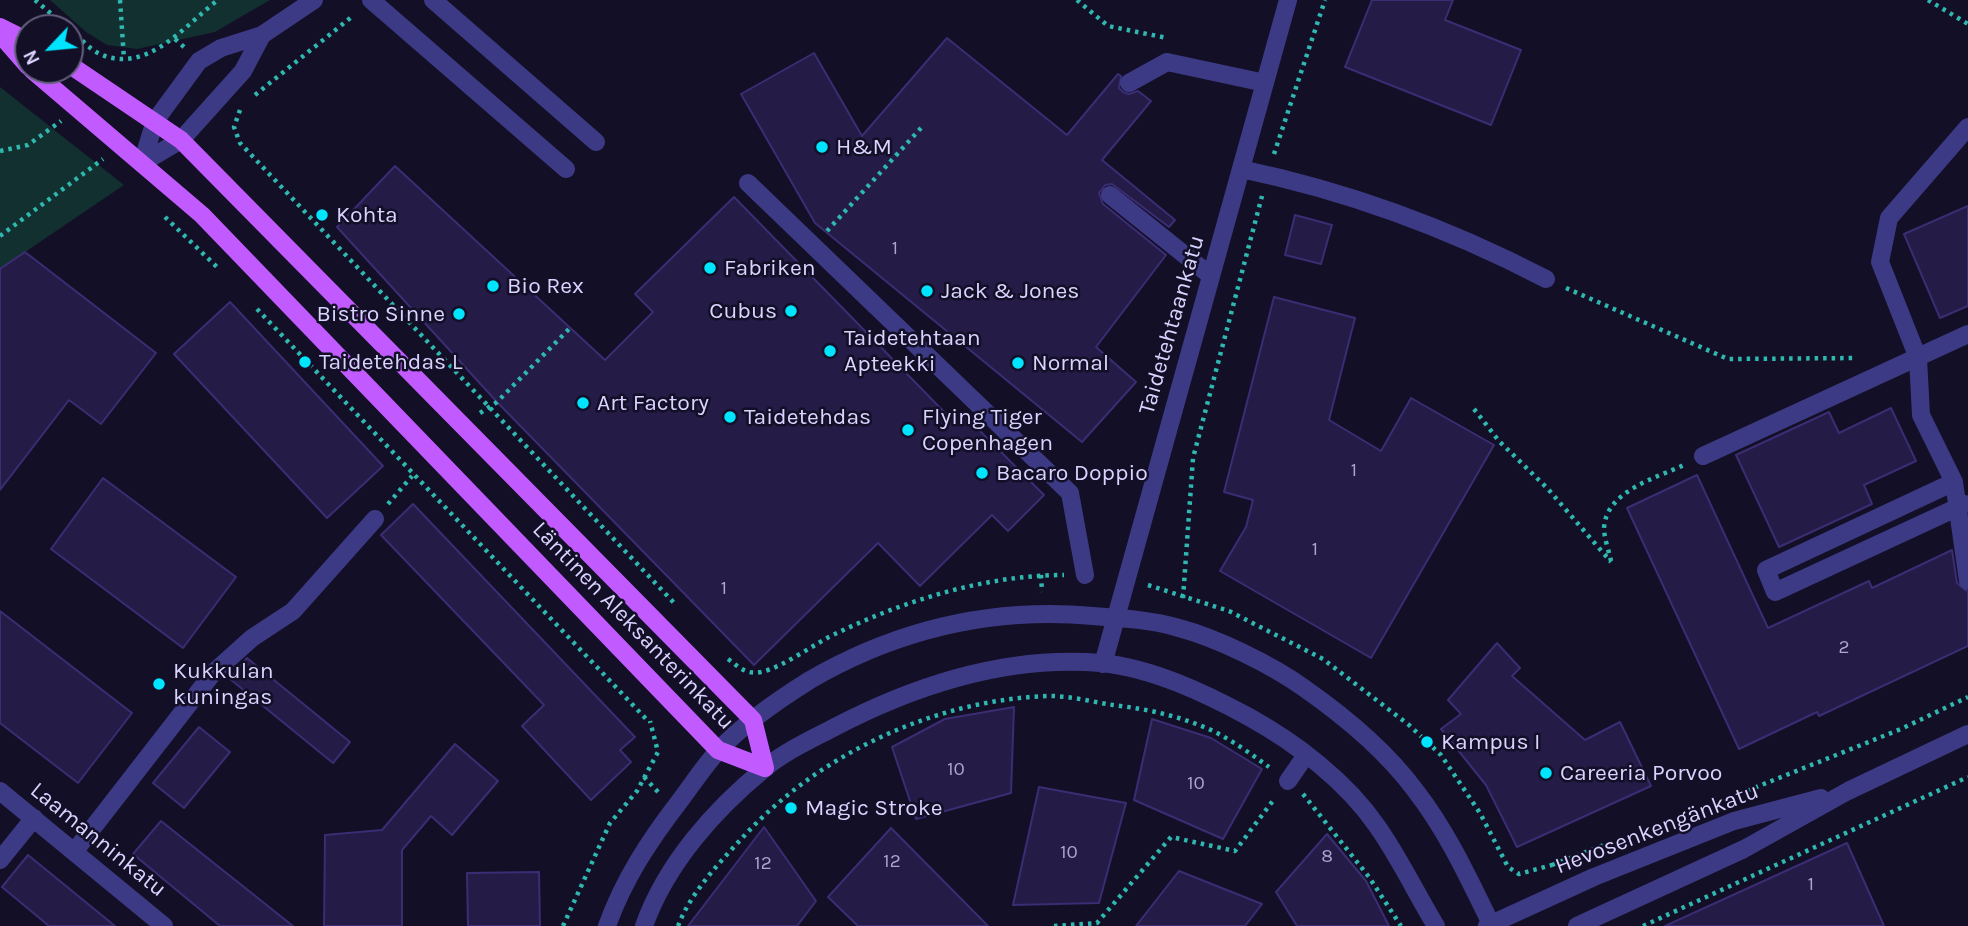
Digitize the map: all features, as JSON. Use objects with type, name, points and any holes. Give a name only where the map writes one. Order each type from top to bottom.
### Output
[{"type":"main road","points":[[0,34],[14,50]]},
{"type":"main road","name":"Läntinen Aleksanterinkatu","points":[[84,74],[181,140],[752,720],[765,768]]},
{"type":"main road","name":"Läntinen Aleksanterinkatu","points":[[49,84],[202,215],[719,750],[765,768]]},
{"type":"street","points":[[142,163],[155,121],[199,61],[221,48],[262,35],[314,0]]},
{"type":"street","points":[[372,0],[566,169]]},
{"type":"street","points":[[433,0],[596,142]]},
{"type":"street","name":"Taidetehtaankatu","points":[[1103,664],[1288,0]]},
{"type":"street","points":[[142,163],[181,140],[243,71],[262,35]]},
{"type":"street","points":[[1129,83],[1167,62],[1265,83]]},
{"type":"street","points":[[1968,127],[1889,218],[1880,262],[1918,358],[1921,415],[1954,482],[1962,505],[1968,581]]},
{"type":"street","points":[[1241,169],[1268,174],[1423,222],[1479,244],[1546,279]]},
{"type":"street","points":[[748,183],[1070,493],[1085,575]]},
{"type":"street","points":[[1111,194],[1211,276]]},
{"type":"street","points":[[1703,456],[1968,334]]},
{"type":"street","points":[[1954,482],[1766,570],[1775,592],[1962,505]]},
{"type":"street","points":[[74,852],[213,673],[252,638],[293,611],[374,519]]},
{"type":"street","points":[[607,926],[618,895],[648,842],[719,750],[752,720],[788,694],[847,659],[900,636],[970,618],[1043,611],[1116,618],[1179,628],[1240,653],[1303,687],[1365,736],[1415,789],[1458,856],[1490,925]]},
{"type":"street","points":[[644,926],[669,873],[694,840],[765,768],[873,707],[933,685],[986,670],[1049,663],[1103,664],[1165,679],[1220,702],[1270,729],[1323,767],[1376,824],[1436,926]]},
{"type":"street","name":"Hevosenkengänkatu","points":[[1577,926],[1744,849],[1848,791],[1968,734]]},
{"type":"street","points":[[1288,781],[1306,755]]},
{"type":"street","name":"Laamanninkatu","points":[[0,791],[164,926]]},
{"type":"street","name":"Hevosenkengänkatu","points":[[1490,925],[1594,877],[1734,821],[1848,791]]},
{"type":"street","points":[[0,860],[34,818]]},
{"type":"path","points":[[35,0],[51,14]]},
{"type":"path","points":[[120,0],[124,59]]},
{"type":"path","points":[[84,42],[99,54],[124,59],[164,47],[218,0]]},
{"type":"path","points":[[372,0],[241,107],[234,127],[240,142],[684,613]]},
{"type":"path","points":[[1183,596],[1193,458],[1268,174],[1325,0]]},
{"type":"path","points":[[1928,0],[1968,24]]},
{"type":"path","points":[[227,89],[241,107]]},
{"type":"path","points":[[0,151],[28,145],[61,121],[70,128]]},
{"type":"path","points":[[812,247],[921,128]]},
{"type":"path","points":[[0,236],[105,158],[96,151]]},
{"type":"path","points":[[164,216],[223,274]]},
{"type":"path","points":[[1546,279],[1728,359],[1864,358]]},
{"type":"path","points":[[249,301],[649,722],[658,752],[637,791],[610,823],[564,926]]},
{"type":"path","points":[[489,405],[497,402],[570,328]]},
{"type":"path","points":[[1474,409],[1499,441],[1548,489],[1611,562],[1604,529],[1609,511],[1618,499],[1703,456]]},
{"type":"path","points":[[678,926],[705,881],[768,809],[813,776],[855,751],[926,717],[970,706],[1052,696],[1156,710],[1211,730],[1299,789],[1369,877],[1401,926]]},
{"type":"path","points":[[1736,795],[1901,729],[1968,697]]},
{"type":"path","points":[[649,722],[670,702]]},
{"type":"path","points":[[1643,926],[1968,777]]},
{"type":"path","points":[[1054,926],[1097,923],[1171,837],[1235,851],[1288,781]]},
{"type":"path","points":[[1552,864],[1615,841]]},
{"type":"green space","points":[[50,0],[270,0],[215,32],[137,49],[107,45],[84,30],[84,14],[66,14]]},
{"type":"green space","points":[[0,87],[124,185],[0,269]]},
{"type":"building","points":[[1372,0],[1453,0],[1445,20],[1521,50],[1491,125],[1345,67]]},
{"type":"building","points":[[947,38],[1067,135],[1118,74],[1121,76],[1119,88],[1123,92],[1129,94],[1138,91],[1151,101],[1102,160],[1175,220],[1169,227],[1112,184],[1105,185],[1099,193],[1103,204],[1166,255],[1096,347],[1136,382],[1082,442],[815,223],[741,94],[814,53],[862,136]]},
{"type":"building","name":"Taidetehdas","points":[[395,166],[605,360],[653,312],[635,294],[734,197],[954,422],[962,413],[1044,495],[1008,531],[992,515],[920,586],[878,543],[754,665],[497,402],[337,227]]},
{"type":"building","points":[[1968,206],[1968,306],[1940,318],[1904,234]]},
{"type":"building","points":[[1295,215],[1332,225],[1321,264],[1285,255]]},
{"type":"building","points":[[25,252],[156,353],[101,424],[69,400],[0,490],[0,269]]},
{"type":"building","points":[[1274,297],[1355,318],[1329,420],[1381,451],[1411,398],[1494,445],[1371,658],[1220,571],[1246,527],[1253,500],[1224,492]]},
{"type":"building","points":[[230,302],[383,466],[327,518],[174,354]]},
{"type":"building","points":[[1891,408],[1916,461],[1864,485],[1872,504],[1779,547],[1736,455],[1829,412],[1839,433]]},
{"type":"building","points":[[1697,475],[1768,628],[1869,581],[1872,588],[1952,550],[1957,583],[1968,592],[1968,646],[1819,716],[1817,712],[1739,749],[1627,508]]},
{"type":"building","points":[[103,478],[236,577],[183,648],[51,549]]},
{"type":"building","points":[[413,504],[635,737],[620,750],[631,762],[591,800],[522,726],[544,705],[381,535]]},
{"type":"building","points":[[0,611],[132,713],[78,783],[0,723]]},
{"type":"building","points":[[1497,643],[1520,668],[1512,676],[1585,740],[1620,722],[1651,786],[1517,847],[1486,785],[1441,729],[1461,714],[1448,700]]},
{"type":"building","points":[[247,658],[350,742],[333,763],[230,679]]},
{"type":"building","points":[[1014,707],[1011,793],[916,819],[892,747],[945,719]]},
{"type":"building","points":[[1152,719],[1211,738],[1262,769],[1223,839],[1134,800]]},
{"type":"building","points":[[199,727],[230,752],[184,808],[153,783]]},
{"type":"building","points":[[455,744],[498,781],[452,835],[431,816],[402,850],[402,926],[324,926],[325,835],[382,830]]},
{"type":"building","points":[[1039,787],[1126,803],[1099,903],[1013,905]]},
{"type":"building","points":[[161,821],[293,926],[220,926],[133,854]]},
{"type":"building","points":[[764,827],[816,901],[797,926],[688,926]]},
{"type":"building","points":[[891,828],[988,926],[858,926],[828,897]]},
{"type":"building","points":[[1327,834],[1366,881],[1389,926],[1297,926],[1276,892]]},
{"type":"building","points":[[1847,843],[1884,926],[1665,926]]},
{"type":"building","points":[[28,855],[115,926],[49,926],[2,887]]},
{"type":"building","points":[[1179,871],[1262,904],[1245,926],[1136,926]]},
{"type":"building","points":[[539,872],[540,926],[468,926],[467,873]]},
{"type":"place","name":"H&M","points":[[822,147]]},
{"type":"place","name":"Kohta","points":[[322,215]]},
{"type":"place","name":"Fabriken","points":[[710,268]]},
{"type":"place","name":"Bio Rex","points":[[493,286]]},
{"type":"place","name":"Jack & Jones","points":[[927,291]]},
{"type":"place","name":"Cubus","points":[[791,311]]},
{"type":"place","name":"Bistro Sinne","points":[[459,314]]},
{"type":"place","name":"Taidetehtaan Apteekki","points":[[830,351]]},
{"type":"place","name":"Taidetehdas L","points":[[305,362]]},
{"type":"place","name":"Normal","points":[[1018,363]]},
{"type":"place","name":"Art Factory","points":[[583,403]]},
{"type":"place","name":"Taidetehdas","points":[[730,417]]},
{"type":"place","name":"Flying Tiger Copenhagen","points":[[908,430]]},
{"type":"place","name":"Bacaro Doppio","points":[[982,473]]},
{"type":"place","name":"Kukkulan kuningas","points":[[159,684]]},
{"type":"place","name":"Kampus I","points":[[1427,742]]},
{"type":"place","name":"Careeria Porvoo","points":[[1546,773]]},
{"type":"place","name":"Magic Stroke","points":[[791,808]]}]
